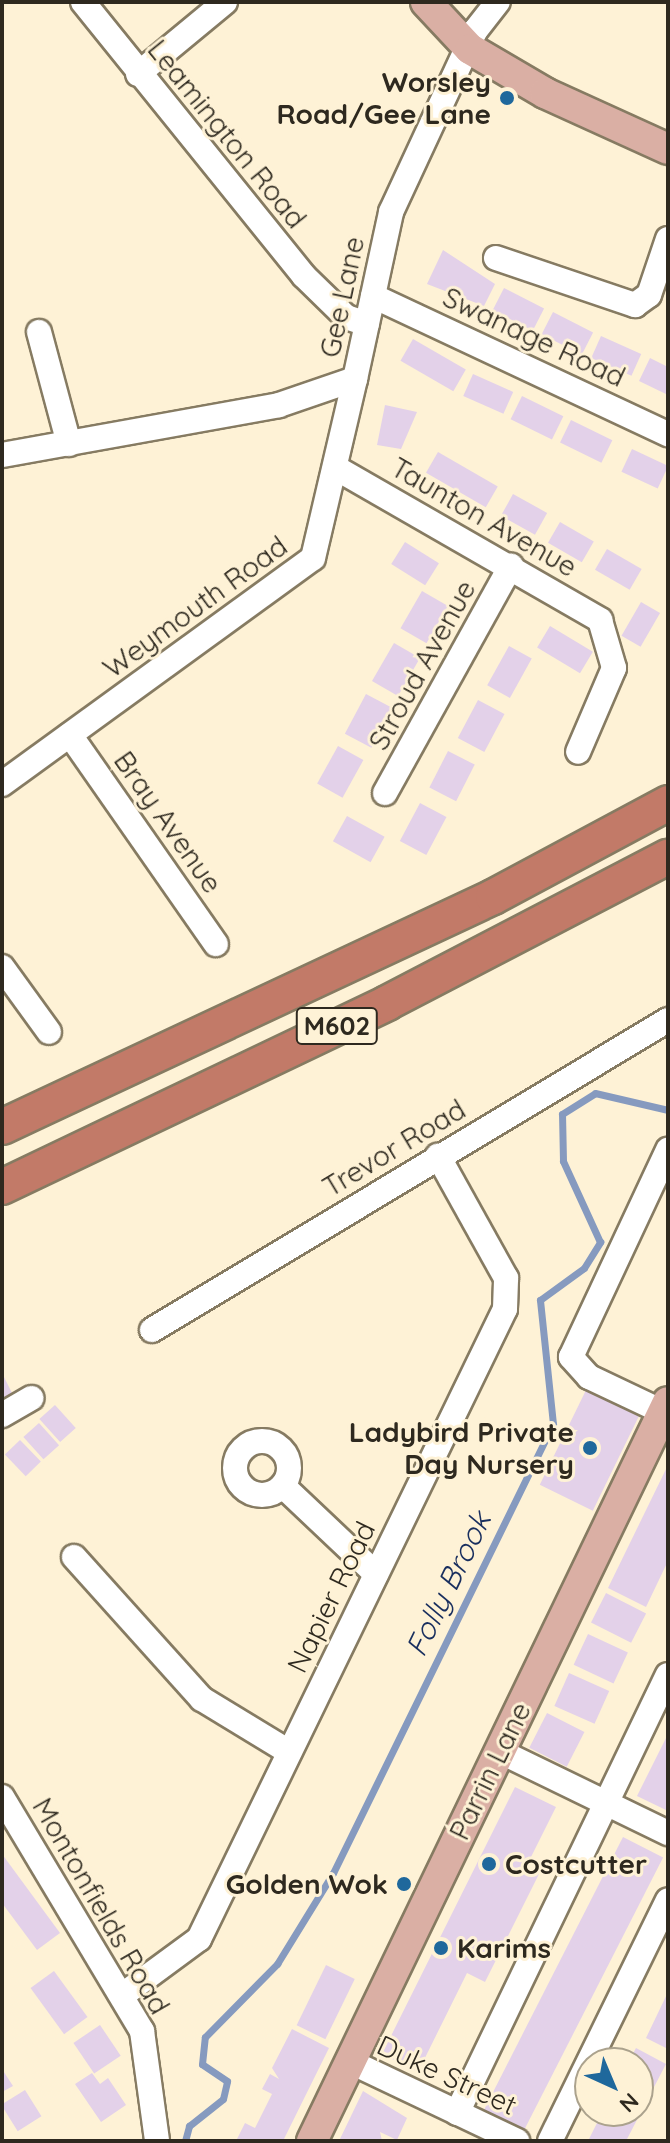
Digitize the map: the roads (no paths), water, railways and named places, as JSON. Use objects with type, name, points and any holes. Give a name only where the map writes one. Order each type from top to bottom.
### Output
[{"type":"highway","name":"M602","points":[[2,1127],[493,897],[668,803]]},
{"type":"highway","name":"M602","points":[[2,1187],[387,1003],[668,857]]},
{"type":"main road","points":[[426,2],[470,49],[545,93],[668,149]]},
{"type":"main road","name":"Parrin Lane","points":[[312,2141],[499,1751],[663,1424]]},
{"type":"street","name":"Leamington Road","points":[[83,2],[304,276],[346,317],[367,324]]},
{"type":"street","points":[[138,74],[225,2]]},
{"type":"street","name":"Gee Lane","points":[[2,455],[279,405],[355,379],[391,212],[470,49],[498,2]]},
{"type":"street","points":[[496,258],[635,305],[649,295],[668,239]]},
{"type":"street","name":"Swanage Road","points":[[373,296],[668,434]]},
{"type":"street","points":[[39,332],[69,444]]},
{"type":"street","name":"Weymouth Road","points":[[2,784],[313,558],[355,379]]},
{"type":"street","name":"Taunton Avenue","points":[[336,468],[600,620],[614,668],[578,752]]},
{"type":"street","name":"Stroud Avenue","points":[[385,793],[511,566]]},
{"type":"street","name":"Bray Avenue","points":[[70,735],[216,944]]},
{"type":"street","points":[[2,967],[49,1032]]},
{"type":"street","name":"Trevor Road","points":[[152,1330],[668,1020]]},
{"type":"street","points":[[663,1424],[589,1377],[571,1357],[668,1150]]},
{"type":"street","name":"Napier Road","points":[[124,1994],[199,1939],[508,1300],[506,1278],[438,1156]]},
{"type":"street","points":[[2,1415],[32,1398]]},
{"type":"street","points":[[283,1486],[376,1574]]},
{"type":"street","points":[[74,1557],[202,1699],[289,1752]]},
{"type":"street","points":[[457,2113],[668,1675]]},
{"type":"street","points":[[499,1751],[668,1833]]},
{"type":"street","name":"Montonfields Road","points":[[2,1797],[124,1994],[152,2074],[157,2141]]},
{"type":"street","points":[[550,2141],[668,1900]]},
{"type":"street","name":"Duke Street","points":[[351,2062],[517,2141]]},
{"type":"waterway","name":"Folly Brook","points":[[185,2141],[189,2126],[223,2099],[227,2081],[202,2064],[205,2037],[277,1964],[333,1873],[553,1424],[540,1300],[584,1268],[600,1242],[563,1161],[562,1114],[595,1093],[668,1110]]},
{"type":"place","name":"Worsley Road/Gee Lane","points":[[507,98]]},
{"type":"place","name":"Ladybird Private Day Nursery","points":[[590,1448]]},
{"type":"place","name":"Costcutter","points":[[489,1864]]},
{"type":"place","name":"Golden Wok","points":[[404,1884]]},
{"type":"place","name":"Karims","points":[[441,1948]]}]
